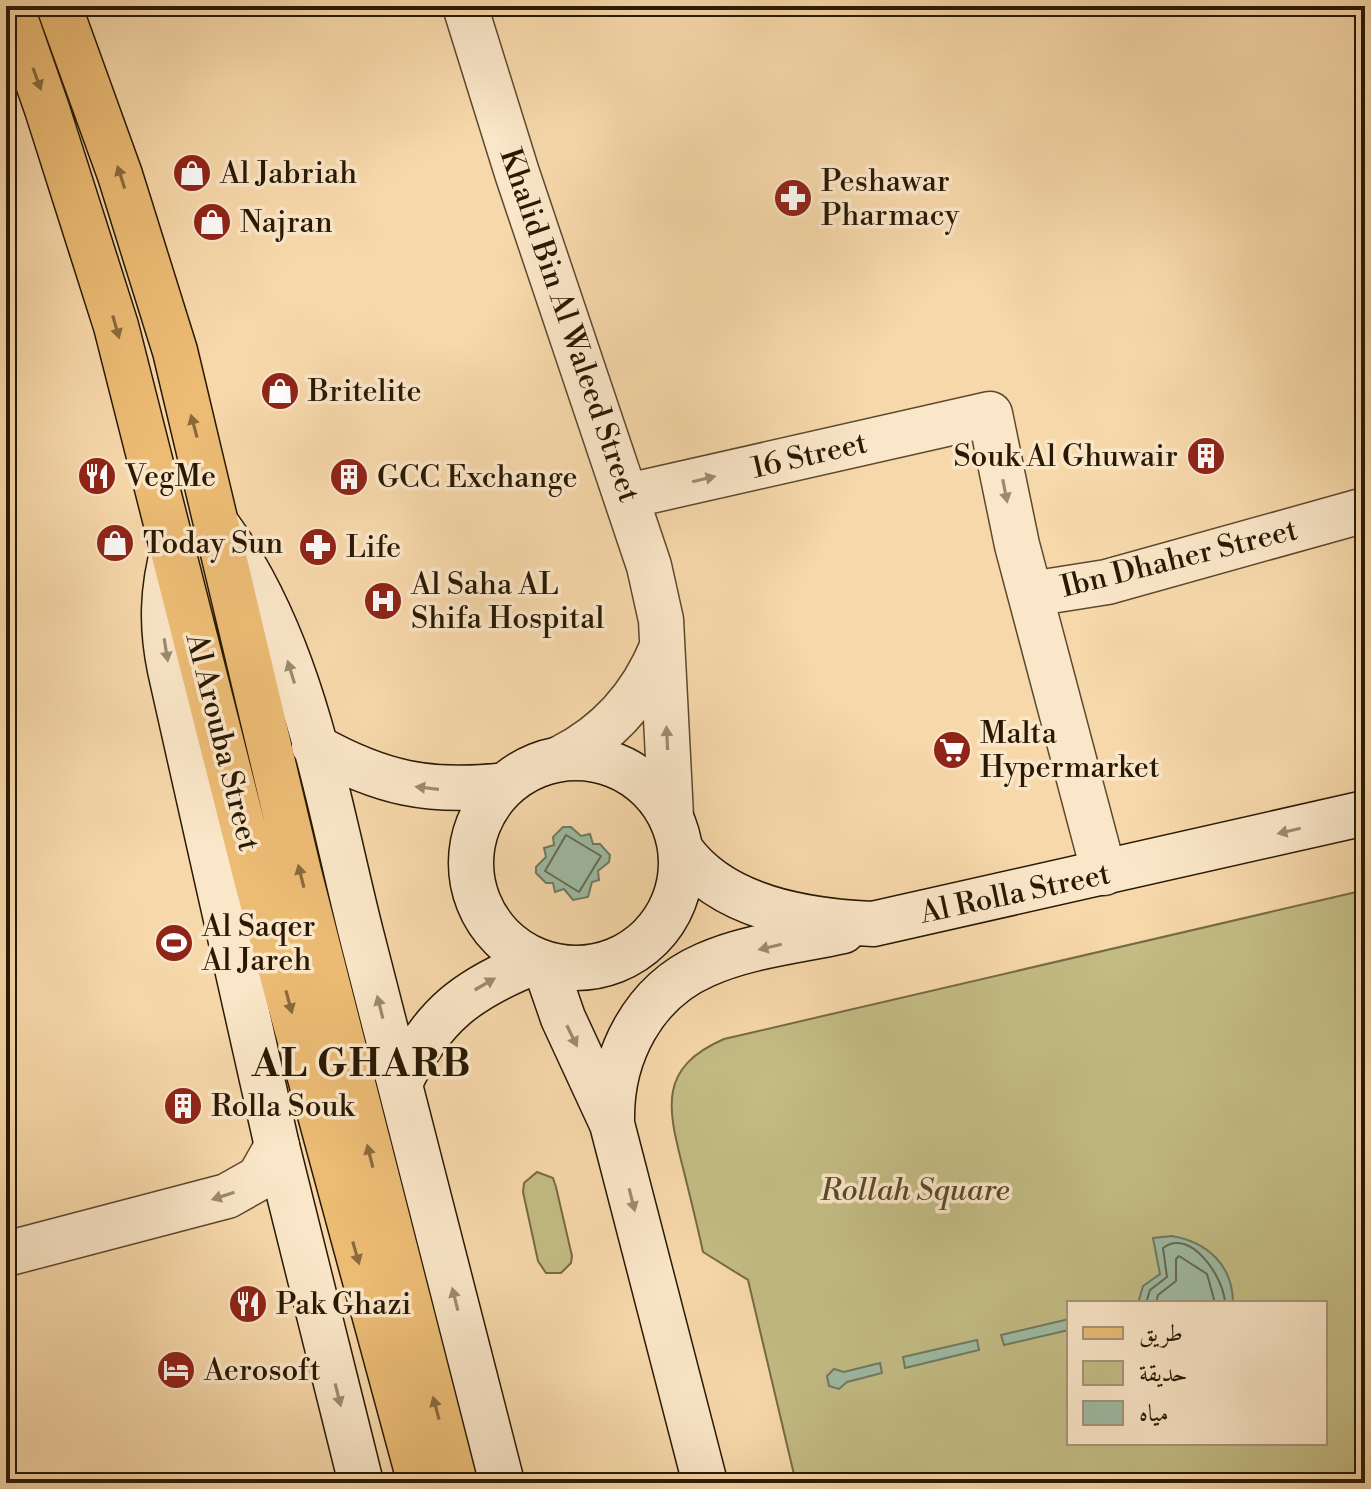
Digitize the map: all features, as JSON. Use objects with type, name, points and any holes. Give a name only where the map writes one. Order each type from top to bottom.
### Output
[{"type":"main road","name":"Al Arouba Street","points":[[11,6],[116,326],[262,902],[420,1483]]},
{"type":"main road","name":"Al Arouba Street","points":[[59,6],[148,262],[220,529],[303,887],[455,1483]]},
{"type":"street","name":"Khalid Bin Al Waleed Street","points":[[465,6],[517,173],[628,496],[656,593],[676,833]]},
{"type":"street","name":"16 Street","points":[[628,496],[990,414]]},
{"type":"street","name":"Ibn Dhaher Street","points":[[990,414],[1017,545],[1031,594],[1107,582],[1365,510]]},
{"type":"street","points":[[220,529],[257,583],[271,613],[314,746],[502,1483]]},
{"type":"street","points":[[174,546],[163,595],[165,646],[353,1471]]},
{"type":"street","points":[[1031,594],[1104,873]]},
{"type":"street","points":[[561,758],[587,758],[613,764],[637,775],[656,794],[676,833],[680,880],[671,909],[654,934],[631,953],[603,965],[573,968],[540,962],[510,946],[490,924],[476,897],[471,867],[474,837],[486,809],[505,785],[530,768],[561,758],[599,735],[620,717],[652,672],[662,647]]},
{"type":"street","points":[[314,746],[382,779],[419,787],[457,791],[505,785]]},
{"type":"street","name":"Al Rolla Street","points":[[676,833],[697,872],[752,901],[811,919],[873,924],[1365,813]]},
{"type":"street","points":[[612,1124],[612,1096],[627,1043],[659,997],[680,979],[704,965],[731,956],[873,924]]},
{"type":"street","points":[[400,1083],[415,1050],[437,1021],[463,997],[494,978],[540,962]]},
{"type":"street","points":[[540,962],[612,1124],[705,1483]]},
{"type":"street","points":[[6,1254],[227,1196],[259,1178],[277,1146]]},
{"type":"street","points":[[670,1483],[685,1405]]},
{"type":"green space","name":"Rollah Square","points":[[1365,890],[1365,1483],[796,1483],[748,1280],[703,1252],[674,1127],[673,1092],[678,1077],[687,1063],[702,1050],[724,1039]]},
{"type":"green space","points":[[537,1172],[553,1178],[556,1187],[572,1256],[571,1263],[561,1273],[546,1273],[538,1261],[523,1192],[524,1183]]},
{"type":"water","points":[[563,827],[571,827],[581,836],[590,834],[593,844],[600,844],[610,855],[609,862],[598,871],[599,880],[592,882],[588,897],[573,900],[564,889],[555,892],[553,883],[546,883],[536,873],[536,867],[546,857],[544,848],[554,845],[553,837]]},
{"type":"water","points":[[1172,1236],[1207,1250],[1223,1267],[1232,1289],[1233,1301],[1139,1301],[1143,1286],[1160,1274],[1153,1238]]},
{"type":"water","points":[[1067,1319],[1067,1330],[1004,1345],[1001,1335]]},
{"type":"water","points":[[977,1340],[979,1350],[905,1368],[903,1357]]},
{"type":"water","points":[[880,1363],[882,1373],[847,1382],[839,1389],[829,1386],[827,1376],[834,1369],[844,1372]]},
{"type":"place","name":"Al Jabriah","points":[[192,173]]},
{"type":"place","name":"Peshawar Pharmacy","points":[[793,198]]},
{"type":"place","name":"Najran","points":[[212,222]]},
{"type":"place","name":"Britelite","points":[[280,391]]},
{"type":"place","name":"Souk Al Ghuwair","points":[[1206,456]]},
{"type":"place","name":"VegMe","points":[[97,476]]},
{"type":"place","name":"GCC Exchange","points":[[349,477]]},
{"type":"place","name":"Today Sun","points":[[115,543]]},
{"type":"place","name":"Life","points":[[318,547]]},
{"type":"place","name":"Al Saha AL Shifa Hospital","points":[[383,601]]},
{"type":"place","name":"Malta Hypermarket","points":[[952,750]]},
{"type":"place","name":"Al Saqer Al Jareh","points":[[174,943]]},
{"type":"place","name":"Rolla Souk","points":[[183,1106]]},
{"type":"place","name":"Pak Ghazi","points":[[248,1304]]},
{"type":"place","name":"Aerosoft","points":[[176,1370]]},
{"type":"district","name":"AL GHARB","points":[[362,1063]]}]
